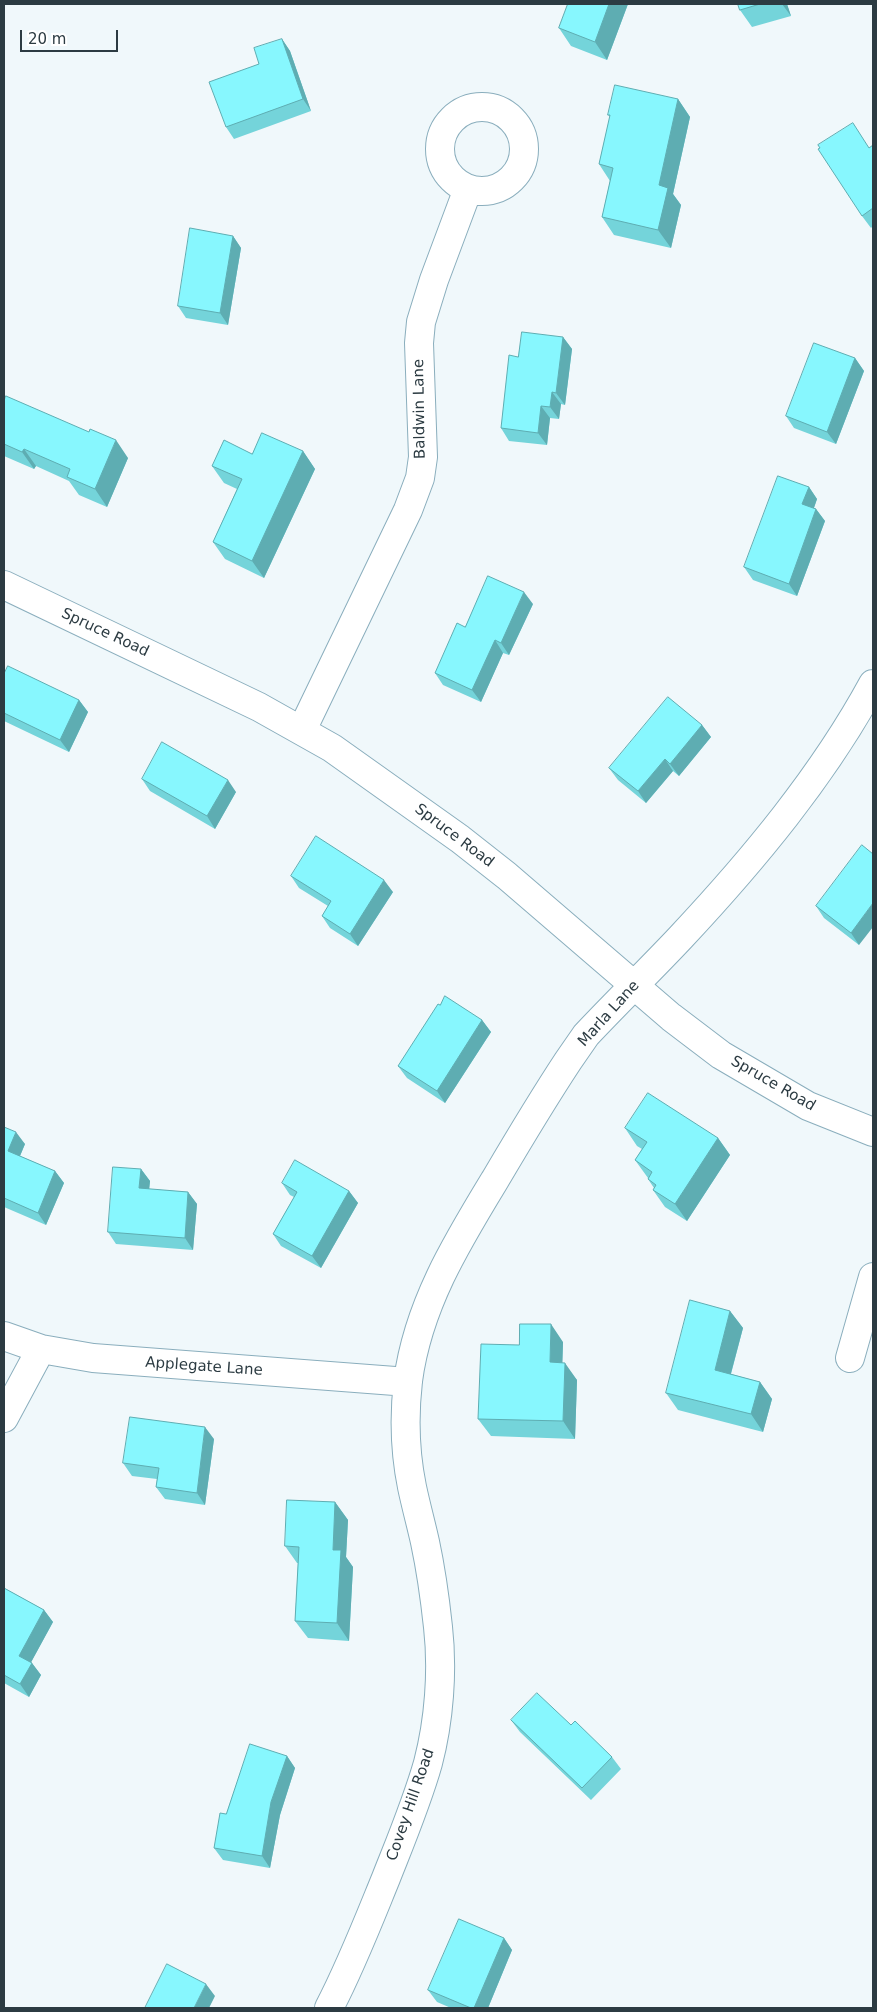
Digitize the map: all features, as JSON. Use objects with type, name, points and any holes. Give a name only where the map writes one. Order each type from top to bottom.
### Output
[{"type":"street","name":"Baldwin Lane","points":[[302,730],[408,510],[420,478],[423,457],[419,343],[421,322],[431,286],[468,189]]},
{"type":"street","name":"Spruce Road","points":[[4,585],[259,707],[302,730],[361,768],[460,839],[700,1039],[743,1069],[808,1106],[873,1132]]},
{"type":"street","name":"Marla Lane","points":[[408,1382],[423,1315],[444,1268],[463,1233],[568,1061],[586,1035],[726,888],[782,819],[838,744],[873,684]]},
{"type":"street","points":[[850,1358],[873,1277]]},
{"type":"street","name":"Applegate Lane","points":[[4,1336],[66,1355],[120,1361],[408,1382]]},
{"type":"street","points":[[4,1418],[42,1349]]},
{"type":"street","name":"Covey Hill Road","points":[[329,2008],[364,1934],[408,1820],[428,1763],[436,1721],[439,1677],[439,1631],[407,1452],[408,1382]]},
{"type":"building","points":[[568,4],[609,4],[595,42],[559,28]]},
{"type":"building","points":[[738,4],[760,4],[740,10]]},
{"type":"building","points":[[282,39],[303,99],[226,127],[209,82],[259,64],[254,48]]},
{"type":"building","points":[[615,85],[678,99],[659,185],[668,188],[658,230],[602,217],[613,168],[599,164]]},
{"type":"building","points":[[853,123],[869,148],[873,145],[873,208],[862,216],[818,149],[820,148],[818,145]]},
{"type":"building","points":[[190,228],[233,236],[220,313],[178,306]]},
{"type":"building","points":[[522,332],[563,337],[556,393],[552,392],[550,407],[541,406],[538,433],[501,428],[509,355],[518,357]]},
{"type":"building","points":[[814,343],[855,358],[827,432],[786,416]]},
{"type":"building","points":[[6,396],[89,432],[90,429],[116,440],[95,489],[67,477],[70,469],[24,449],[22,452],[4,444],[4,401]]},
{"type":"building","points":[[262,433],[303,451],[252,561],[213,542],[242,479],[212,466],[224,440],[252,454]]},
{"type":"building","points":[[778,476],[809,487],[802,504],[816,509],[789,584],[744,567]]},
{"type":"building","points":[[488,576],[524,592],[501,643],[495,640],[472,690],[435,673],[457,623],[465,627]]},
{"type":"building","points":[[8,666],[79,700],[60,740],[4,713],[4,674]]},
{"type":"building","points":[[668,697],[702,725],[670,764],[665,759],[638,791],[609,768]]},
{"type":"building","points":[[162,742],[228,780],[207,816],[142,779]]},
{"type":"building","points":[[316,836],[384,880],[350,934],[322,916],[331,901],[291,876]]},
{"type":"building","points":[[862,845],[873,854],[873,903],[851,933],[816,906]]},
{"type":"building","points":[[445,996],[482,1020],[437,1091],[398,1066]]},
{"type":"building","points":[[648,1093],[718,1138],[675,1204],[653,1190],[656,1185],[648,1179],[652,1172],[635,1160],[647,1142],[625,1128]]},
{"type":"building","points":[[4,1127],[16,1132],[8,1151],[55,1171],[38,1213],[4,1198]]},
{"type":"building","points":[[295,1160],[349,1191],[312,1256],[273,1234],[297,1192],[282,1183]]},
{"type":"building","points":[[113,1167],[141,1169],[139,1188],[188,1192],[185,1238],[108,1232]]},
{"type":"building","points":[[690,1300],[730,1311],[715,1370],[760,1382],[751,1414],[666,1393]]},
{"type":"building","points":[[520,1324],[551,1324],[550,1362],[565,1363],[563,1421],[478,1419],[481,1344],[519,1345]]},
{"type":"building","points":[[130,1417],[205,1427],[197,1493],[156,1487],[159,1468],[123,1463]]},
{"type":"building","points":[[287,1500],[335,1502],[333,1550],[341,1550],[337,1623],[295,1621],[299,1547],[285,1546]]},
{"type":"building","points":[[4,1588],[44,1610],[19,1656],[32,1663],[20,1684],[4,1675]]},
{"type":"building","points":[[537,1693],[571,1725],[575,1721],[612,1757],[582,1788],[511,1720]]},
{"type":"building","points":[[250,1744],[287,1756],[271,1802],[262,1856],[214,1848],[220,1813],[226,1814]]},
{"type":"building","points":[[459,1919],[504,1938],[474,2008],[428,1990]]},
{"type":"building","points":[[167,1964],[206,1984],[194,2008],[145,2008]]}]
